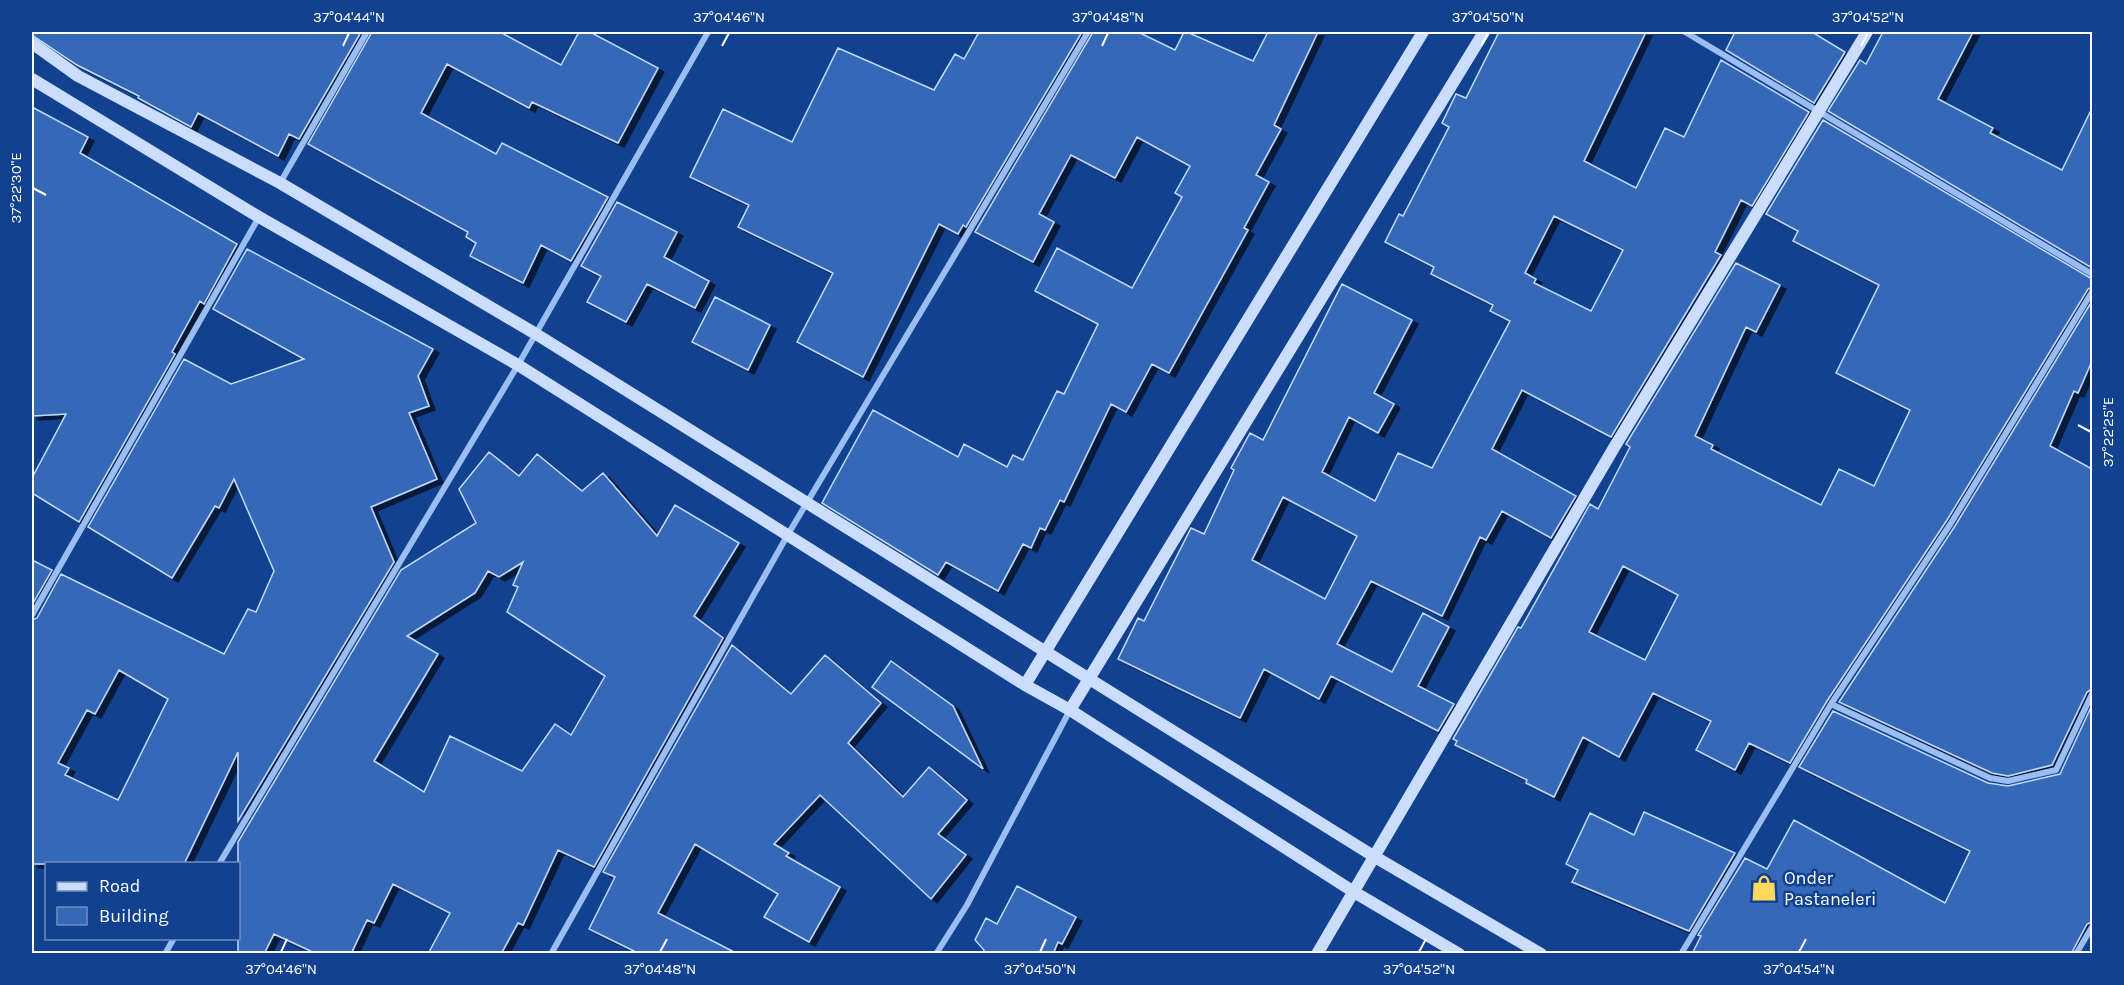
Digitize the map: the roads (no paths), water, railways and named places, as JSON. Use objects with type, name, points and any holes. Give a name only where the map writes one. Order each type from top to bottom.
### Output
[{"type":"main road","points":[[1025,686],[1423,32]]},
{"type":"main road","points":[[1070,710],[1484,32]]},
{"type":"main road","points":[[1317,954],[1615,446],[1820,113],[1867,32]]},
{"type":"main road","points":[[32,43],[78,76],[280,183],[536,334],[1375,857],[1541,954]]},
{"type":"main road","points":[[32,79],[259,217],[518,365],[1025,686],[1070,710],[1354,892],[1459,954]]},
{"type":"street","points":[[280,183],[367,32]]},
{"type":"street","points":[[220,862],[518,365],[708,32]]},
{"type":"street","points":[[551,954],[788,536],[1088,32]]},
{"type":"street","points":[[1685,32],[2092,274]]},
{"type":"street","points":[[32,615],[259,217]]},
{"type":"street","points":[[1681,954],[1831,704],[1951,522],[2092,292]]},
{"type":"street","points":[[1831,704],[1990,778],[2008,781],[2056,770],[2092,694]]},
{"type":"street","points":[[936,954],[968,905],[1070,710]]},
{"type":"street","points":[[2076,954],[2092,927]]},
{"type":"street","points":[[165,954],[173,940]]},
{"type":"place","name":"Onder Pastaneleri","points":[[1764,888]]}]
